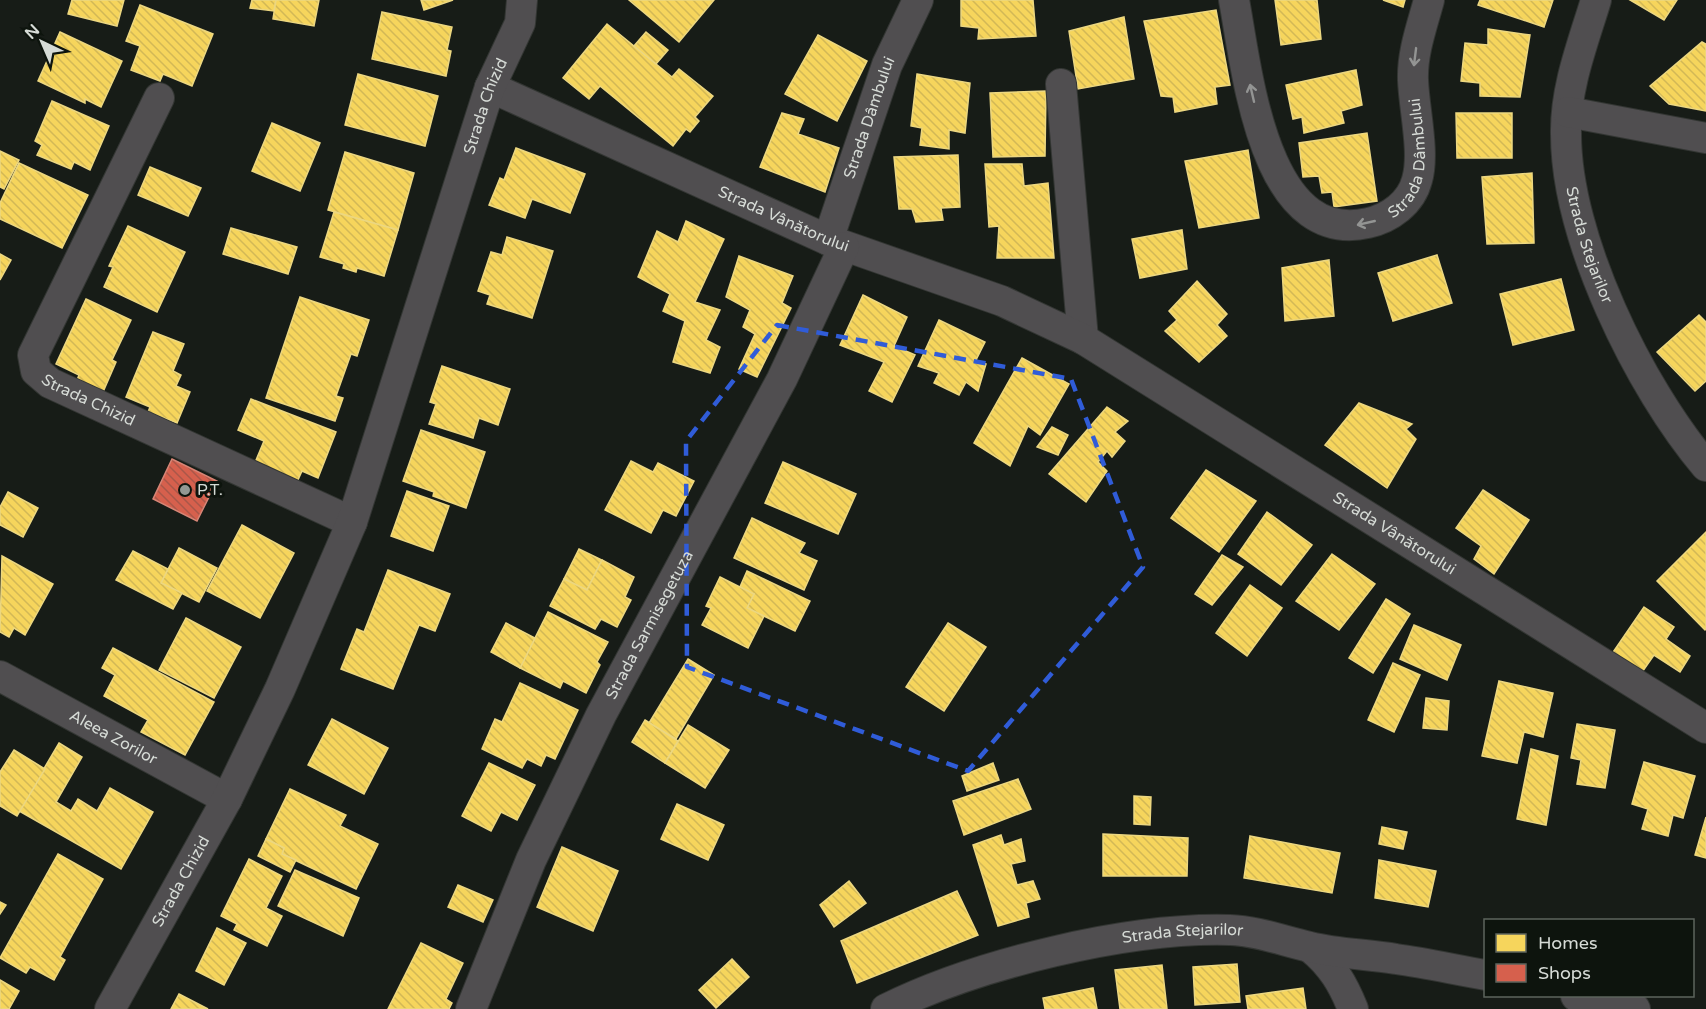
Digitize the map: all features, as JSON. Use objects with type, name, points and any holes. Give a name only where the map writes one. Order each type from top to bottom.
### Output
[{"type":"street","name":"Strada Chizid","points":[[110,1009],[227,800],[280,689],[352,522],[490,87],[521,12],[543,0]]},
{"type":"street","name":"Strada Dâmbului","points":[[836,243],[878,87],[918,0]]},
{"type":"street","name":"Strada Dâmbului","points":[[1234,0],[1262,136],[1279,177],[1299,205],[1325,222],[1355,226],[1378,221],[1398,209],[1411,196],[1418,179],[1413,78],[1418,39],[1429,0]]},
{"type":"street","name":"Strada Stejarilor","points":[[1596,0],[1576,67],[1568,112],[1565,132],[1568,171],[1591,262],[1611,311],[1674,423],[1706,466]]},
{"type":"street","points":[[1061,84],[1083,339]]},
{"type":"street","name":"Strada Vânătorului","points":[[490,87],[836,243],[1002,301],[1083,339],[1706,728]]},
{"type":"street","name":"Strada Chizid","points":[[159,98],[33,355],[36,371],[50,383],[352,522]]},
{"type":"street","points":[[1568,112],[1706,138]]},
{"type":"street","name":"Strada Sarmisegetuza","points":[[471,1009],[531,860],[596,726],[740,460],[836,243]]},
{"type":"street","name":"Aleea Zorilor","points":[[0,676],[227,800]]},
{"type":"street","name":"Strada Stejarilor","points":[[886,1009],[947,997],[1004,965],[1126,937],[1180,931],[1231,930],[1267,935],[1311,948],[1395,958],[1484,975]]},
{"type":"street","points":[[1311,948],[1326,959],[1343,983],[1353,1009]]},
{"type":"street","points":[[1581,997],[1635,1009]]},
{"type":"highlighted area","points":[[777,325],[1071,379],[1143,567],[968,771],[687,667],[686,441]]},
{"type":"building: Homes","points":[[72,0],[124,0],[117,26],[68,14]]},
{"type":"building: Homes","points":[[252,0],[276,0],[274,11],[250,8]]},
{"type":"building: Homes","points":[[276,0],[319,0],[314,26],[273,19]]},
{"type":"building: Homes","points":[[421,0],[453,0],[424,10]]},
{"type":"building: Homes","points":[[629,0],[714,0],[679,42]]},
{"type":"building: Homes","points":[[961,0],[1033,0],[1036,36],[978,39],[979,28],[961,26]]},
{"type":"building: Homes","points":[[1275,0],[1317,0],[1321,39],[1281,45]]},
{"type":"building: Homes","points":[[1383,0],[1405,0],[1403,7]]},
{"type":"building: Homes","points":[[1480,0],[1553,0],[1544,27],[1478,5]]},
{"type":"building: Homes","points":[[1630,0],[1677,0],[1664,20]]},
{"type":"building: Homes","points":[[140,5],[213,34],[192,86],[163,74],[160,81],[131,70],[140,46],[126,41]]},
{"type":"building: Homes","points":[[1216,10],[1230,85],[1215,87],[1217,104],[1175,112],[1173,97],[1161,96],[1144,21]]},
{"type":"building: Homes","points":[[382,12],[452,27],[447,50],[451,51],[446,76],[372,59]]},
{"type":"building: Homes","points":[[1124,17],[1134,79],[1078,89],[1069,31]]},
{"type":"building: Homes","points":[[607,24],[672,77],[679,69],[713,96],[695,117],[699,121],[690,132],[686,129],[673,146],[600,86],[589,99],[563,78]]},
{"type":"building: Homes","points":[[1488,29],[1530,35],[1520,97],[1480,96],[1480,83],[1461,81],[1465,43],[1488,45]]},
{"type":"building: Homes","points":[[60,32],[122,61],[101,107],[85,99],[85,103],[38,81]]},
{"type":"building: Homes","points":[[646,32],[668,50],[656,64],[634,46]]},
{"type":"building: Homes","points":[[818,35],[867,61],[837,121],[785,94]]},
{"type":"building: Homes","points":[[1702,42],[1706,44],[1706,111],[1669,104],[1650,86]]},
{"type":"building: Homes","points":[[1356,70],[1362,105],[1341,111],[1344,123],[1304,133],[1302,117],[1293,119],[1286,85]]},
{"type":"building: Homes","points":[[358,74],[438,96],[425,146],[345,125]]},
{"type":"building: Homes","points":[[917,74],[970,83],[965,133],[949,130],[949,149],[920,145],[922,128],[911,126]]},
{"type":"building: Homes","points":[[1046,91],[1045,156],[993,157],[990,93]]},
{"type":"building: Homes","points":[[52,101],[109,126],[90,170],[74,162],[71,169],[37,155],[42,145],[35,141]]},
{"type":"building: Homes","points":[[782,113],[804,119],[798,134],[839,148],[825,192],[760,167]]},
{"type":"building: Homes","points":[[1456,113],[1512,113],[1512,158],[1457,158]]},
{"type":"building: Homes","points":[[272,123],[320,143],[300,191],[252,171]]},
{"type":"building: Homes","points":[[1367,133],[1377,201],[1334,207],[1332,192],[1322,193],[1319,176],[1303,177],[1299,143]]},
{"type":"building: Homes","points":[[516,148],[585,174],[570,213],[532,199],[525,218],[489,205],[500,178],[504,180]]},
{"type":"building: Homes","points":[[1248,150],[1259,218],[1199,228],[1185,161]]},
{"type":"building: Homes","points":[[0,151],[19,160],[4,189],[0,187]]},
{"type":"building: Homes","points":[[345,152],[414,173],[398,230],[328,210]]},
{"type":"building: Homes","points":[[958,155],[960,207],[941,208],[943,220],[916,222],[912,209],[899,209],[894,157]]},
{"type":"building: Homes","points":[[19,163],[88,195],[62,248],[0,219],[0,203]]},
{"type":"building: Homes","points":[[985,164],[1022,164],[1024,186],[1048,183],[1054,258],[997,258],[999,226],[989,227]]},
{"type":"building: Homes","points":[[150,167],[201,188],[188,216],[138,195]]},
{"type":"building: Homes","points":[[1532,173],[1534,243],[1487,244],[1482,177]]},
{"type":"building: Homes","points":[[334,212],[398,230],[384,276],[357,268],[356,272],[343,268],[344,264],[320,257]]},
{"type":"building: Homes","points":[[686,221],[724,239],[695,302],[720,310],[706,340],[720,347],[710,373],[673,362],[685,321],[663,311],[670,294],[638,277],[657,231],[678,242]]},
{"type":"building: Homes","points":[[128,226],[185,252],[157,312],[104,287],[113,267],[109,266]]},
{"type":"building: Homes","points":[[231,228],[297,247],[288,274],[223,254]]},
{"type":"building: Homes","points":[[1182,230],[1187,269],[1140,278],[1132,239]]},
{"type":"building: Homes","points":[[507,237],[553,251],[532,318],[487,304],[490,295],[478,291],[491,252],[502,255]]},
{"type":"building: Homes","points":[[0,254],[11,260],[0,280]]},
{"type":"building: Homes","points":[[1437,255],[1452,303],[1393,321],[1378,273]]},
{"type":"building: Homes","points":[[739,256],[793,276],[782,303],[791,308],[757,377],[739,369],[755,334],[743,327],[750,310],[726,297]]},
{"type":"building: Homes","points":[[1329,260],[1334,316],[1285,321],[1282,268]]},
{"type":"building: Homes","points":[[1561,279],[1574,330],[1513,345],[1500,294]]},
{"type":"building: Homes","points":[[1197,281],[1227,314],[1217,325],[1227,336],[1199,362],[1165,331],[1177,320],[1169,311]]},
{"type":"building: Homes","points":[[863,295],[907,317],[894,346],[915,355],[892,402],[869,391],[884,362],[840,345]]},
{"type":"building: Homes","points":[[300,297],[369,320],[357,356],[351,354],[336,396],[343,398],[335,421],[266,398]]},
{"type":"building: Homes","points":[[86,299],[131,320],[112,360],[116,362],[103,392],[77,380],[79,375],[56,364]]},
{"type":"building: Homes","points":[[1699,315],[1706,322],[1706,381],[1695,391],[1657,352]]},
{"type":"building: Homes","points":[[939,320],[985,342],[976,360],[986,364],[978,391],[966,382],[959,395],[934,383],[939,373],[918,366]]},
{"type":"building: Homes","points":[[153,332],[184,344],[173,371],[181,375],[176,386],[190,392],[177,423],[148,412],[150,407],[126,397]]},
{"type":"building: Homes","points":[[1022,358],[1069,384],[1040,435],[1028,426],[1010,466],[974,443]]},
{"type":"building: Homes","points":[[442,366],[510,389],[498,425],[479,418],[473,438],[429,424],[436,404],[430,402]]},
{"type":"building: Homes","points":[[251,399],[336,432],[318,478],[302,471],[297,482],[254,465],[264,441],[238,430]]},
{"type":"building: Homes","points":[[1359,403],[1412,424],[1406,429],[1416,439],[1387,488],[1325,445]]},
{"type":"building: Homes","points":[[1107,407],[1128,421],[1115,432],[1125,441],[1112,457],[1107,451],[1098,462],[1107,471],[1086,502],[1049,474]]},
{"type":"building: Homes","points":[[1052,427],[1068,435],[1058,455],[1037,447]]},
{"type":"building: Homes","points":[[421,430],[485,452],[466,508],[433,496],[434,492],[403,481]]},
{"type":"building: Homes","points":[[631,461],[653,472],[658,463],[694,481],[676,516],[663,510],[651,533],[605,510]]},
{"type":"building: Homes","points":[[783,462],[856,494],[838,534],[765,503]]},
{"type":"building: Homes","points":[[1206,470],[1256,501],[1219,552],[1171,518]]},
{"type":"building: Homes","points":[[1483,490],[1529,520],[1494,574],[1474,559],[1481,546],[1456,528]]},
{"type":"building: Homes","points":[[407,491],[449,506],[433,551],[391,536]]},
{"type":"building: Homes","points":[[8,492],[38,508],[23,537],[0,525],[0,507]]},
{"type":"building: Homes","points":[[1267,512],[1312,545],[1281,585],[1238,554]]},
{"type":"building: Homes","points":[[752,518],[805,543],[799,553],[817,561],[804,590],[734,558]]},
{"type":"building: Homes","points":[[242,525],[294,553],[260,618],[207,591]]},
{"type":"building: Homes","points":[[1706,532],[1706,629],[1705,630],[1657,581]]},
{"type":"building: Homes","points":[[179,548],[217,568],[199,602],[161,583]]},
{"type":"building: Homes","points":[[579,549],[602,560],[587,590],[564,579]]},
{"type":"building: Homes","points":[[133,551],[168,569],[161,583],[182,593],[173,609],[116,580]]},
{"type":"building: Homes","points":[[1332,554],[1375,584],[1339,630],[1296,601]]},
{"type":"building: Homes","points":[[1222,555],[1243,567],[1212,605],[1195,594]]},
{"type":"building: Homes","points":[[2,556],[53,584],[25,635],[14,628],[9,637],[0,632]]},
{"type":"building: Homes","points":[[602,560],[634,577],[625,597],[631,600],[617,627],[601,619],[595,629],[550,606],[564,579],[587,590]]},
{"type":"building: Homes","points":[[388,570],[450,594],[435,631],[419,625],[393,689],[341,669],[357,629],[364,632]]},
{"type":"building: Homes","points":[[747,571],[810,601],[795,631],[747,608],[754,594],[740,587]]},
{"type":"building: Homes","points":[[720,577],[754,594],[747,608],[764,616],[748,648],[702,625],[711,608],[706,606]]},
{"type":"building: Homes","points":[[1250,585],[1282,608],[1247,656],[1216,633]]},
{"type":"building: Homes","points":[[1386,599],[1410,614],[1373,673],[1349,658]]},
{"type":"building: Homes","points":[[1644,607],[1674,627],[1666,639],[1690,656],[1680,672],[1654,655],[1638,678],[1609,658]]},
{"type":"building: Homes","points":[[548,612],[608,642],[597,662],[600,665],[586,693],[563,681],[560,688],[520,668]]},
{"type":"building: Homes","points":[[186,618],[241,647],[214,698],[159,670]]},
{"type":"building: Homes","points":[[506,623],[535,638],[520,668],[491,652]]},
{"type":"building: Homes","points":[[948,623],[986,647],[944,711],[906,687]]},
{"type":"building: Homes","points":[[1414,625],[1461,645],[1447,680],[1400,659]]},
{"type":"building: Homes","points":[[113,648],[214,702],[185,755],[141,732],[148,720],[104,696],[115,675],[102,668]]},
{"type":"building: Homes","points":[[688,659],[714,675],[676,739],[649,723]]},
{"type":"building: Homes","points":[[1393,663],[1420,675],[1394,732],[1368,720]]},
{"type":"building: Homes","points":[[1499,681],[1553,693],[1543,737],[1524,732],[1517,763],[1482,756]]},
{"type":"building: Homes","points":[[520,683],[578,710],[555,759],[546,755],[541,766],[527,759],[522,768],[482,749],[495,719],[502,722]]},
{"type":"building: Homes","points":[[1426,698],[1449,701],[1447,730],[1423,728]]},
{"type":"building: Homes","points":[[332,719],[388,748],[364,794],[308,765]]},
{"type":"building: Homes","points":[[645,720],[678,741],[665,763],[632,742]]},
{"type":"building: Homes","points":[[1577,724],[1615,730],[1605,788],[1577,784],[1581,760],[1571,758]]},
{"type":"building: Homes","points":[[688,725],[729,750],[705,788],[665,763]]},
{"type":"building: Homes","points":[[59,743],[82,757],[56,802],[71,811],[78,799],[97,811],[110,788],[153,812],[121,869],[19,811]]},
{"type":"building: Homes","points":[[1531,749],[1558,756],[1546,825],[1517,819]]},
{"type":"building: Homes","points":[[14,750],[45,769],[17,816],[0,806],[0,772]]},
{"type":"building: Homes","points":[[1644,762],[1695,776],[1683,818],[1673,815],[1668,836],[1642,829],[1648,809],[1632,804]]},
{"type":"building: Homes","points":[[489,763],[535,785],[517,820],[501,812],[491,831],[462,816]]},
{"type":"building: Homes","points":[[993,763],[999,780],[967,791],[962,776]]},
{"type":"building: Homes","points":[[1018,779],[1031,809],[964,835],[953,801]]},
{"type":"building: Homes","points":[[290,789],[346,815],[340,826],[378,844],[356,889],[282,854],[284,848],[266,839]]},
{"type":"building: Homes","points":[[1134,796],[1151,797],[1150,825],[1134,824]]},
{"type":"building: Homes","points":[[677,804],[724,825],[708,860],[661,839]]},
{"type":"building: Homes","points":[[1706,817],[1706,858],[1695,855]]},
{"type":"building: Homes","points":[[1382,827],[1407,832],[1403,849],[1379,844]]},
{"type":"building: Homes","points":[[1103,834],[1188,838],[1187,876],[1103,876]]},
{"type":"building: Homes","points":[[1001,835],[1004,845],[1021,839],[1025,861],[1011,864],[1017,885],[1033,881],[1040,899],[1026,903],[1029,917],[998,926],[973,845]]},
{"type":"building: Homes","points":[[1250,836],[1340,853],[1332,893],[1244,878]]},
{"type":"building: Homes","points":[[266,839],[284,848],[282,854],[296,860],[290,872],[258,856]]},
{"type":"building: Homes","points":[[562,847],[618,871],[593,931],[537,907]]},
{"type":"building: Homes","points":[[58,854],[103,879],[60,957],[65,960],[54,980],[30,967],[26,973],[0,958]]},
{"type":"building: Homes","points":[[249,859],[282,876],[266,908],[282,916],[267,946],[234,930],[237,924],[221,916]]},
{"type":"building: Homes","points":[[1379,860],[1436,871],[1428,907],[1375,898]]},
{"type":"building: Homes","points":[[295,870],[359,898],[343,936],[278,906]]},
{"type":"building: Homes","points":[[849,881],[866,903],[834,927],[820,905]]},
{"type":"building: Homes","points":[[458,885],[493,900],[483,922],[448,907]]},
{"type":"building: Homes","points":[[957,891],[978,935],[857,983],[841,941]]},
{"type":"building: Homes","points":[[0,902],[6,905],[0,914]]},
{"type":"building: Homes","points":[[217,928],[246,943],[224,985],[196,971]]},
{"type":"building: Homes","points":[[421,943],[463,963],[446,999],[452,1003],[449,1009],[388,1009]]},
{"type":"building: Homes","points":[[732,959],[749,977],[716,1008],[699,990]]},
{"type":"building: Homes","points":[[1237,964],[1240,1002],[1195,1005],[1193,967]]},
{"type":"building: Homes","points":[[1162,965],[1167,1009],[1120,1009],[1115,970]]},
{"type":"building: Homes","points":[[0,980],[19,991],[9,1009],[0,1009]]},
{"type":"building: Homes","points":[[1093,988],[1097,1009],[1045,1009],[1043,998]]},
{"type":"building: Homes","points":[[1303,988],[1306,1009],[1248,1009],[1246,996]]},
{"type":"building: Homes","points":[[179,994],[208,1009],[171,1009]]},
{"type":"building: Shops","name":"P.T.","points":[[172,459],[217,481],[197,521],[153,499]]},
{"type":"place","name":"P.T.","points":[[185,490]]}]
